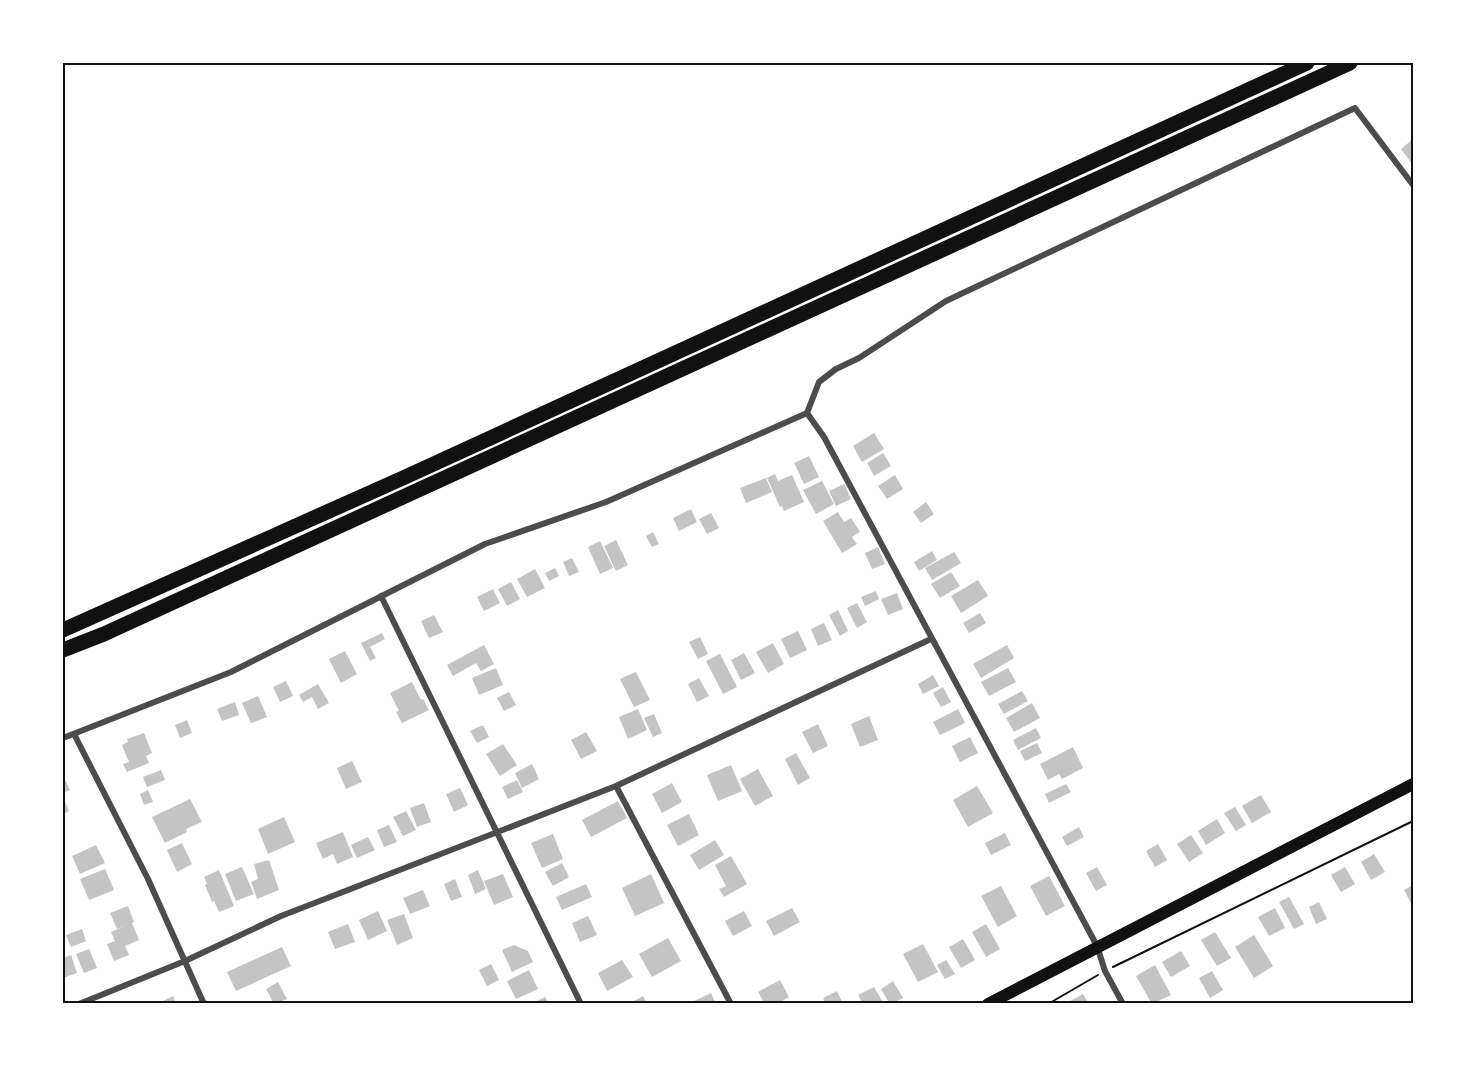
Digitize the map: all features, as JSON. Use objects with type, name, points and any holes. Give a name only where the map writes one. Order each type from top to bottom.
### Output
[{"type":"highway","points":[[63,630],[403,478],[1306,63]]},
{"type":"highway","points":[[63,650],[1350,63]]},
{"type":"main road","points":[[988,1004],[1413,784]]},
{"type":"street","points":[[63,738],[231,672],[485,544],[606,502],[807,413],[819,382],[836,369],[859,358],[946,301],[1355,108],[1413,186]]},
{"type":"street","points":[[807,413],[824,437],[1097,946],[1105,971],[1123,1004]]},
{"type":"street","points":[[381,596],[581,1004]]},
{"type":"street","points":[[79,1004],[184,961],[281,916],[616,786],[931,639]]},
{"type":"street","points":[[74,734],[148,879],[204,1004]]},
{"type":"street","points":[[616,786],[731,1004]]},
{"type":"path","points":[[1048,1004],[1105,971],[1413,822]]},
{"type":"building","points":[[1413,139],[1413,165],[1401,149]]},
{"type":"building","points":[[874,433],[884,449],[862,462],[853,446]]},
{"type":"building","points":[[883,453],[891,466],[874,476],[867,463]]},
{"type":"building","points":[[809,456],[819,477],[804,484],[794,463]]},
{"type":"building","points":[[775,474],[778,481],[792,475],[804,502],[784,511],[767,478]]},
{"type":"building","points":[[895,475],[903,489],[887,499],[878,486]]},
{"type":"building","points":[[766,478],[772,492],[746,503],[740,488]]},
{"type":"building","points":[[822,481],[834,504],[816,514],[803,490]]},
{"type":"building","points":[[844,484],[851,499],[836,506],[829,491]]},
{"type":"building","points":[[926,502],[934,514],[921,523],[913,512]]},
{"type":"building","points":[[691,509],[697,522],[679,531],[673,518]]},
{"type":"building","points":[[838,512],[844,522],[851,518],[860,532],[852,537],[857,544],[842,553],[823,521]]},
{"type":"building","points":[[711,513],[719,528],[707,534],[699,519]]},
{"type":"building","points":[[653,532],[659,544],[652,547],[646,536]]},
{"type":"building","points":[[616,540],[628,565],[616,571],[604,546]]},
{"type":"building","points":[[600,541],[613,568],[600,574],[588,547]]},
{"type":"building","points":[[878,547],[885,564],[872,569],[865,553]]},
{"type":"building","points":[[932,551],[937,560],[919,571],[914,562]]},
{"type":"building","points":[[954,552],[961,563],[932,580],[925,568]]},
{"type":"building","points":[[572,558],[579,572],[569,576],[563,562]]},
{"type":"building","points":[[555,568],[559,576],[549,581],[545,573]]},
{"type":"building","points":[[535,569],[545,588],[527,597],[517,579]]},
{"type":"building","points":[[951,572],[960,586],[940,598],[931,584]]},
{"type":"building","points":[[978,580],[988,596],[961,613],[951,596]]},
{"type":"building","points":[[511,582],[520,599],[507,606],[498,589]]},
{"type":"building","points":[[493,589],[500,603],[484,611],[477,597]]},
{"type":"building","points":[[876,591],[879,599],[865,606],[861,597]]},
{"type":"building","points":[[897,593],[903,609],[888,615],[881,599]]},
{"type":"building","points":[[857,603],[867,622],[857,628],[847,608]]},
{"type":"building","points":[[838,610],[848,631],[840,636],[829,615]]},
{"type":"building","points":[[980,613],[986,623],[969,633],[963,623]]},
{"type":"building","points":[[434,615],[443,632],[429,638],[421,621]]},
{"type":"building","points":[[824,623],[832,640],[818,646],[811,629]]},
{"type":"building","points":[[798,631],[807,650],[790,658],[781,639]]},
{"type":"building","points":[[382,633],[385,639],[370,647],[376,658],[370,661],[361,643]]},
{"type":"building","points":[[700,637],[708,654],[698,659],[689,642]]},
{"type":"building","points":[[773,643],[784,664],[768,673],[756,652]]},
{"type":"building","points":[[484,645],[494,664],[481,671],[476,663],[453,676],[447,665]]},
{"type":"building","points":[[1007,645],[1014,658],[981,678],[973,664]]},
{"type":"building","points":[[345,651],[357,674],[341,683],[329,659]]},
{"type":"building","points":[[744,653],[755,673],[741,680],[731,660]]},
{"type":"building","points":[[720,654],[737,687],[723,694],[706,661]]},
{"type":"building","points":[[496,668],[503,685],[479,695],[472,678]]},
{"type":"building","points":[[1008,668],[1016,682],[989,696],[981,682]]},
{"type":"building","points":[[636,672],[650,700],[634,707],[620,679]]},
{"type":"building","points":[[933,675],[939,686],[923,694],[918,684]]},
{"type":"building","points":[[699,678],[709,696],[697,702],[688,684]]},
{"type":"building","points":[[286,681],[293,696],[280,702],[273,687]]},
{"type":"building","points":[[412,682],[429,710],[402,723],[390,693]]},
{"type":"building","points":[[318,684],[329,703],[318,709],[312,697],[303,702],[299,695]]},
{"type":"building","points":[[943,687],[951,702],[941,707],[933,693]]},
{"type":"building","points":[[1022,691],[1028,701],[1004,714],[998,704]]},
{"type":"building","points":[[509,692],[516,705],[504,711],[497,698]]},
{"type":"building","points":[[258,696],[267,717],[251,723],[242,703]]},
{"type":"building","points":[[235,702],[239,715],[222,721],[217,709]]},
{"type":"building","points":[[1032,703],[1040,718],[1014,732],[1006,718]]},
{"type":"building","points":[[638,709],[647,730],[628,739],[619,717]]},
{"type":"building","points":[[958,709],[965,723],[940,735],[933,722]]},
{"type":"building","points":[[654,714],[662,733],[653,737],[644,718]]},
{"type":"building","points":[[869,716],[878,740],[860,747],[851,724]]},
{"type":"building","points":[[187,720],[192,733],[180,738],[175,725]]},
{"type":"building","points":[[818,724],[828,746],[813,753],[802,732]]},
{"type":"building","points":[[483,725],[489,737],[477,743],[470,731]]},
{"type":"building","points":[[1036,728],[1041,738],[1018,750],[1013,740]]},
{"type":"building","points":[[586,732],[597,751],[581,759],[571,740]]},
{"type":"building","points":[[144,733],[152,753],[146,756],[149,763],[127,772],[123,764],[129,762],[122,745],[128,742],[127,739]]},
{"type":"building","points":[[970,737],[978,753],[960,762],[952,746]]},
{"type":"building","points":[[1037,743],[1042,753],[1025,761],[1020,751]]},
{"type":"building","points":[[503,744],[517,765],[500,776],[486,754]]},
{"type":"building","points":[[1073,747],[1083,768],[1062,779],[1059,774],[1048,780],[1040,764]]},
{"type":"building","points":[[796,753],[810,778],[798,785],[785,759]]},
{"type":"building","points":[[352,761],[362,782],[346,789],[337,768]]},
{"type":"building","points":[[532,764],[539,779],[522,788],[515,773]]},
{"type":"building","points":[[731,765],[742,791],[718,801],[707,775]]},
{"type":"building","points":[[758,769],[773,796],[755,806],[740,779]]},
{"type":"building","points":[[161,770],[165,780],[147,787],[143,777]]},
{"type":"building","points":[[63,776],[70,790],[63,793]]},
{"type":"building","points":[[517,780],[523,792],[508,799],[502,787]]},
{"type":"building","points":[[672,783],[682,802],[662,813],[652,794]]},
{"type":"building","points":[[1066,784],[1071,792],[1049,803],[1045,794]]},
{"type":"building","points":[[977,786],[993,813],[968,827],[953,800]]},
{"type":"building","points":[[460,788],[468,805],[454,812],[446,794]]},
{"type":"building","points":[[148,790],[153,802],[144,805],[140,794]]},
{"type":"building","points":[[1261,795],[1271,812],[1252,823],[1242,806]]},
{"type":"building","points":[[63,797],[69,811],[63,814]]},
{"type":"building","points":[[190,799],[202,822],[186,829],[187,832],[165,843],[152,817]]},
{"type":"building","points":[[618,801],[627,818],[591,837],[582,820]]},
{"type":"building","points":[[424,803],[431,822],[417,827],[410,808]]},
{"type":"building","points":[[1235,807],[1246,825],[1236,831],[1224,813]]},
{"type":"building","points":[[406,811],[416,830],[403,836],[393,817]]},
{"type":"building","points":[[689,814],[699,835],[678,846],[667,825]]},
{"type":"building","points":[[284,817],[295,842],[268,854],[258,829]]},
{"type":"building","points":[[1217,819],[1225,833],[1206,845],[1198,831]]},
{"type":"building","points":[[389,825],[397,842],[384,847],[377,830]]},
{"type":"building","points":[[1079,827],[1084,837],[1067,846],[1062,837]]},
{"type":"building","points":[[343,832],[353,857],[337,864],[333,854],[323,859],[316,843]]},
{"type":"building","points":[[1005,833],[1011,845],[991,855],[985,843]]},
{"type":"building","points":[[553,834],[563,859],[542,868],[531,843]]},
{"type":"building","points":[[1191,835],[1203,853],[1189,862],[1177,844]]},
{"type":"building","points":[[368,837],[375,850],[357,858],[351,845]]},
{"type":"building","points":[[715,840],[724,855],[699,870],[690,855]]},
{"type":"building","points":[[182,843],[192,864],[177,872],[167,850]]},
{"type":"building","points":[[1158,844],[1167,860],[1155,867],[1146,851]]},
{"type":"building","points":[[96,845],[105,863],[80,874],[72,856]]},
{"type":"building","points":[[1374,854],[1385,872],[1371,880],[1361,862]]},
{"type":"building","points":[[731,856],[747,884],[724,897],[719,889],[726,886],[715,865]]},
{"type":"building","points":[[269,860],[279,890],[257,899],[251,882],[258,879],[254,864]]},
{"type":"building","points":[[562,863],[569,877],[553,886],[545,872]]},
{"type":"building","points":[[242,867],[254,894],[236,901],[225,874]]},
{"type":"building","points":[[1097,867],[1107,885],[1096,891],[1086,873]]},
{"type":"building","points":[[1345,867],[1355,884],[1341,892],[1331,875]]},
{"type":"building","points":[[105,869],[114,890],[89,900],[80,879]]},
{"type":"building","points":[[219,870],[234,906],[219,912],[214,901],[212,902],[204,877]]},
{"type":"building","points":[[478,870],[486,889],[475,894],[468,875]]},
{"type":"building","points":[[503,874],[513,897],[494,905],[484,881]]},
{"type":"building","points":[[651,874],[664,903],[635,916],[622,888]]},
{"type":"building","points":[[1049,876],[1065,906],[1046,916],[1030,886]]},
{"type":"building","points":[[455,879],[462,897],[451,901],[444,884]]},
{"type":"building","points":[[586,884],[592,897],[562,910],[556,897]]},
{"type":"building","points":[[1413,885],[1413,907],[1404,890]]},
{"type":"building","points":[[1001,886],[1017,916],[998,927],[981,896]]},
{"type":"building","points":[[423,890],[430,906],[410,914],[403,898]]},
{"type":"building","points":[[1289,897],[1304,924],[1294,929],[1279,902]]},
{"type":"building","points":[[1319,902],[1327,919],[1316,924],[1309,907]]},
{"type":"building","points":[[128,906],[139,940],[125,946],[129,955],[114,961],[107,944],[115,941],[111,932],[125,926],[117,929],[110,913]]},
{"type":"building","points":[[792,908],[800,922],[774,936],[766,921]]},
{"type":"building","points":[[1275,908],[1285,928],[1269,936],[1258,917]]},
{"type":"building","points":[[378,911],[387,931],[368,940],[359,920]]},
{"type":"building","points":[[744,911],[752,926],[733,936],[725,921]]},
{"type":"building","points":[[404,914],[413,938],[397,945],[387,920]]},
{"type":"building","points":[[588,916],[597,935],[580,942],[572,923]]},
{"type":"building","points":[[348,924],[355,942],[335,949],[328,932]]},
{"type":"building","points":[[986,924],[1000,949],[986,957],[972,932]]},
{"type":"building","points":[[82,929],[86,941],[71,947],[66,935]]},
{"type":"building","points":[[1215,932],[1231,958],[1217,966],[1201,940]]},
{"type":"building","points":[[1254,935],[1273,966],[1254,978],[1235,947]]},
{"type":"building","points":[[668,938],[681,961],[652,977],[639,954]]},
{"type":"building","points":[[963,939],[975,960],[961,968],[949,947]]},
{"type":"building","points":[[923,944],[938,972],[918,982],[903,954]]},
{"type":"building","points":[[514,945],[528,951],[533,962],[512,972],[502,950]]},
{"type":"building","points":[[282,947],[291,966],[236,991],[227,972]]},
{"type":"building","points":[[89,949],[97,968],[84,973],[76,954]]},
{"type":"building","points":[[1181,951],[1190,966],[1171,977],[1162,962]]},
{"type":"building","points":[[71,955],[77,973],[63,978],[63,958]]},
{"type":"building","points":[[622,960],[633,977],[607,991],[598,973]]},
{"type":"building","points":[[946,960],[955,974],[945,979],[937,965]]},
{"type":"building","points":[[491,964],[499,980],[487,986],[479,970]]},
{"type":"building","points":[[1155,965],[1171,995],[1152,1004],[1136,976]]},
{"type":"building","points":[[529,970],[538,989],[516,999],[507,981]]},
{"type":"building","points":[[1212,971],[1223,990],[1210,998],[1199,978]]},
{"type":"building","points":[[780,980],[789,997],[777,1004],[765,1004],[758,992]]},
{"type":"building","points":[[893,981],[903,998],[890,1004],[881,989]]},
{"type":"building","points":[[278,982],[287,999],[274,1004],[266,989]]},
{"type":"building","points":[[874,987],[884,1004],[863,1004],[858,995]]},
{"type":"building","points":[[837,991],[843,1004],[826,1004],[823,998]]},
{"type":"building","points":[[711,993],[716,1004],[688,1004]]},
{"type":"building","points":[[1083,994],[1089,1004],[1065,1004]]},
{"type":"building","points":[[173,996],[176,1004],[157,1004]]},
{"type":"building","points":[[643,996],[647,1004],[629,1004]]},
{"type":"building","points":[[545,997],[549,1004],[531,1004]]}]
